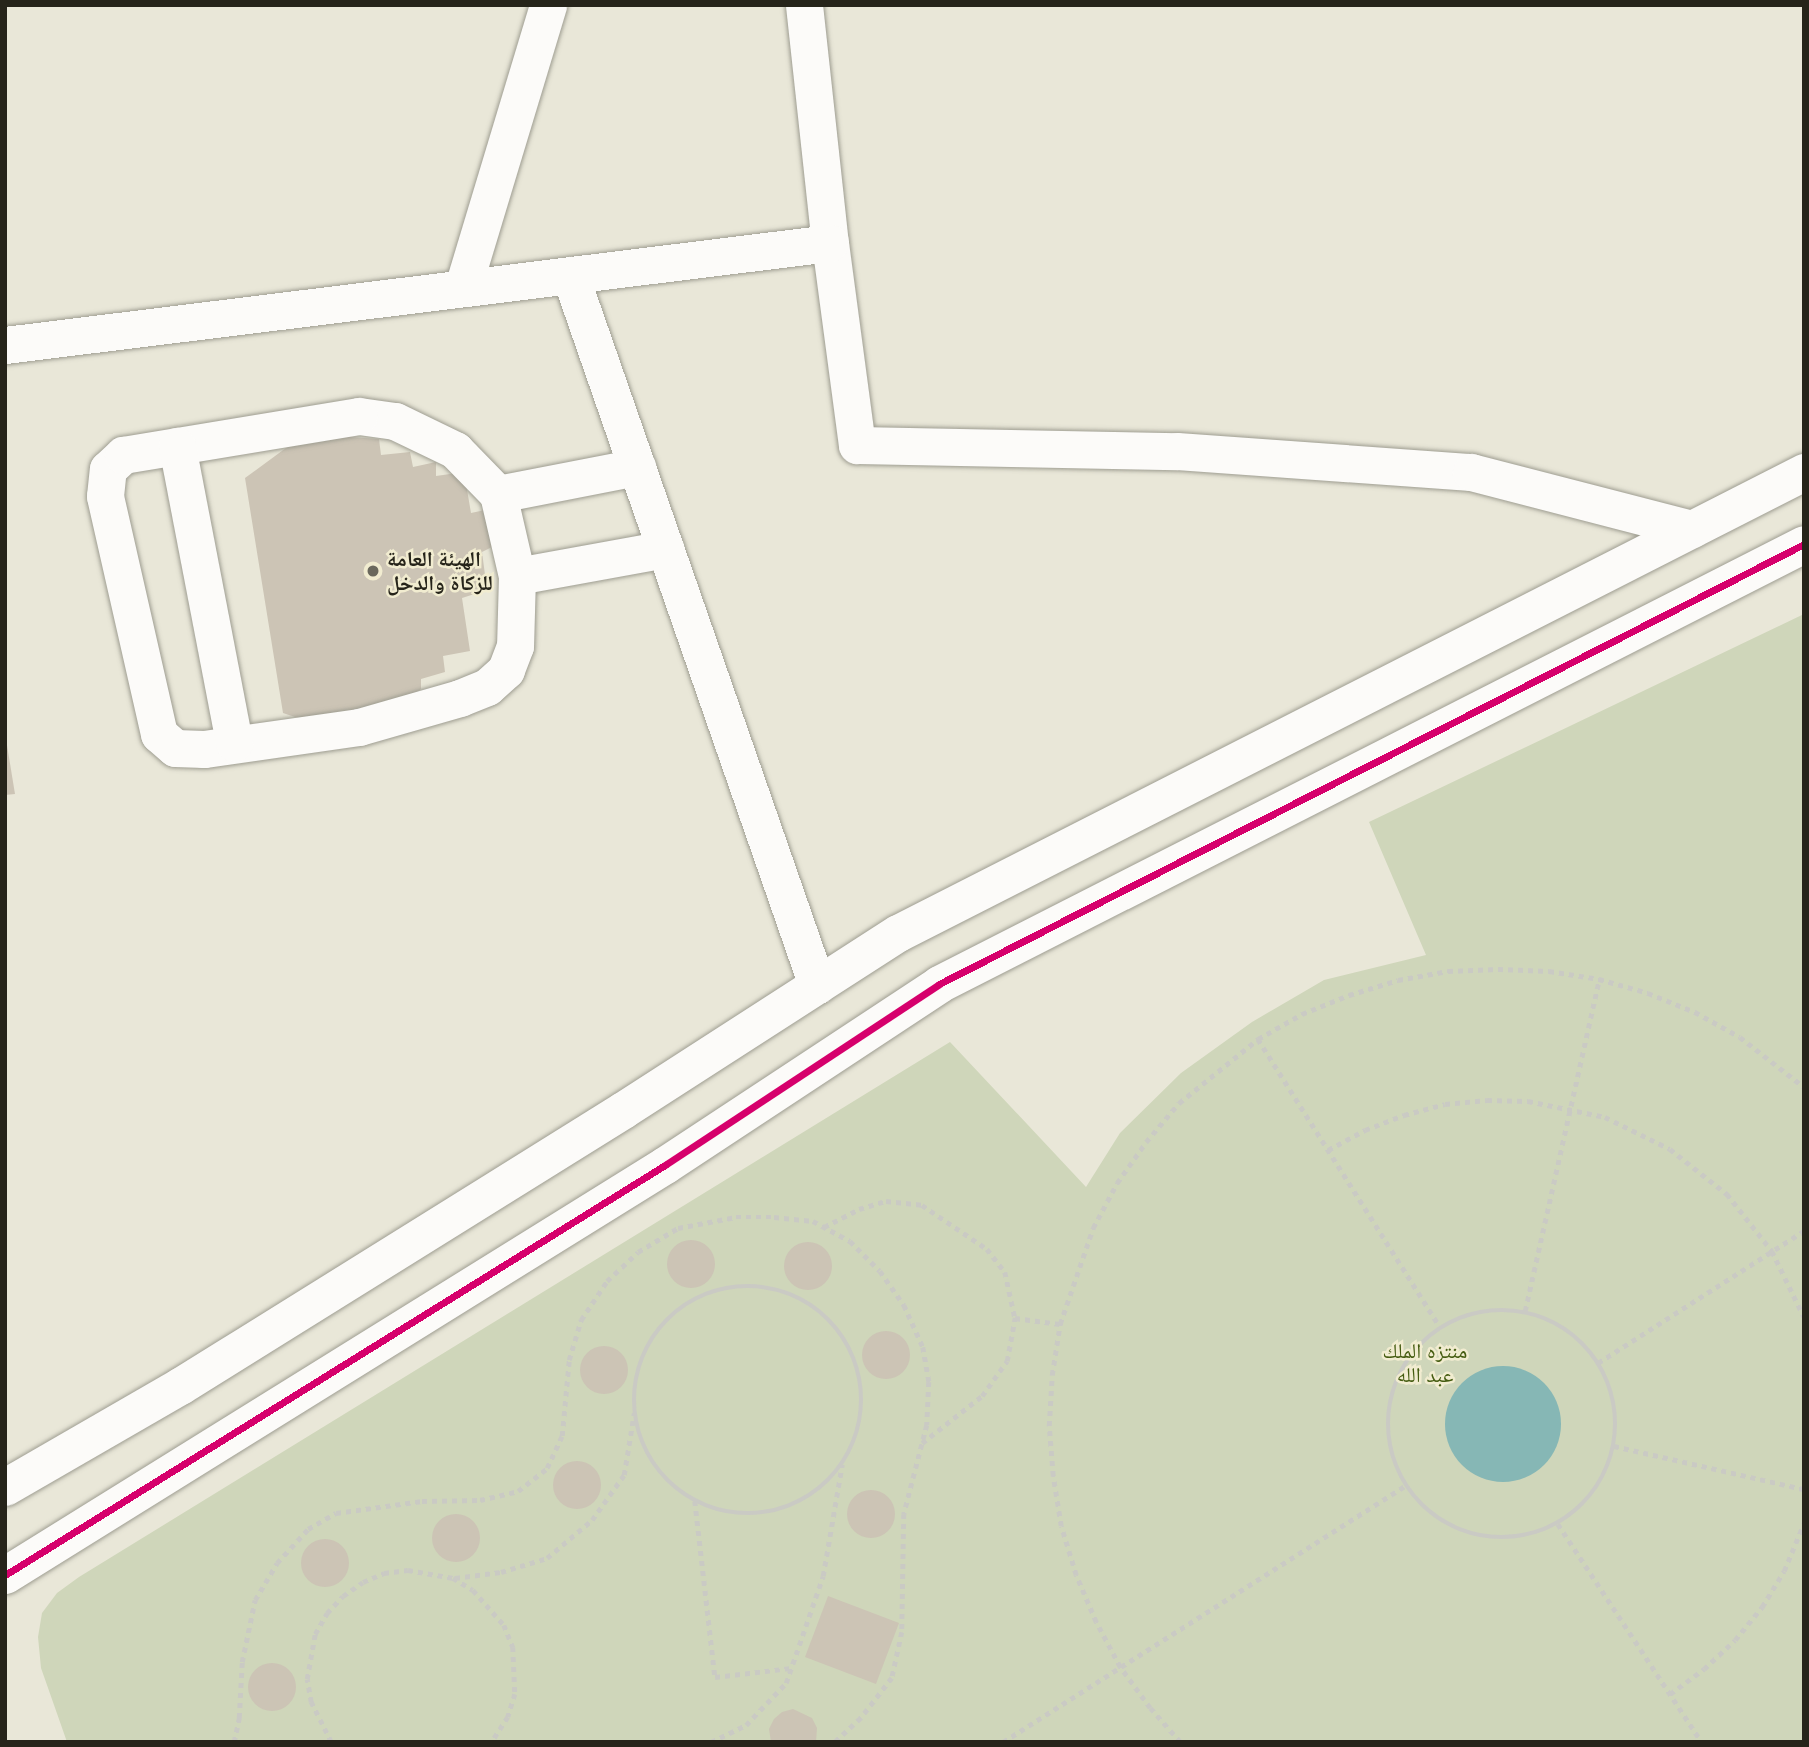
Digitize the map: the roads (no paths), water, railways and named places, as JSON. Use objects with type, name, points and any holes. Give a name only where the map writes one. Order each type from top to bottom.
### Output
[{"type":"street","points":[[463,287],[548,5]]},
{"type":"street","points":[[804,5],[830,243],[857,445],[1177,451],[1471,472],[1692,529]]},
{"type":"street","points":[[5,345],[830,243]]},
{"type":"street","points":[[570,275],[817,985]]},
{"type":"street","points":[[359,415],[396,421],[455,450],[498,494],[517,576],[515,646],[506,670],[488,687],[359,727],[204,749],[175,748],[159,734],[105,496],[108,469],[124,455],[177,446],[359,415]]},
{"type":"street","points":[[177,446],[234,743]]},
{"type":"street","points":[[498,494],[637,467]]},
{"type":"street","points":[[5,1487],[180,1386],[898,933],[1804,472]]},
{"type":"street","points":[[5,1575],[665,1165],[939,984],[1804,544]]},
{"type":"street","points":[[517,576],[666,549]]},
{"type":"water","points":[[1503,1366],[1525,1371],[1544,1383],[1556,1402],[1561,1424],[1556,1446],[1544,1465],[1525,1477],[1503,1482],[1481,1477],[1462,1465],[1450,1446],[1445,1424],[1450,1402],[1462,1383],[1481,1371]]},
{"type":"place","name":"الهيئة العامة للزكاة والدخل","points":[[373,571]]},
{"type":"park label","name":"منتزه الملك عبد الله","points":[[1425,1363]]}]
